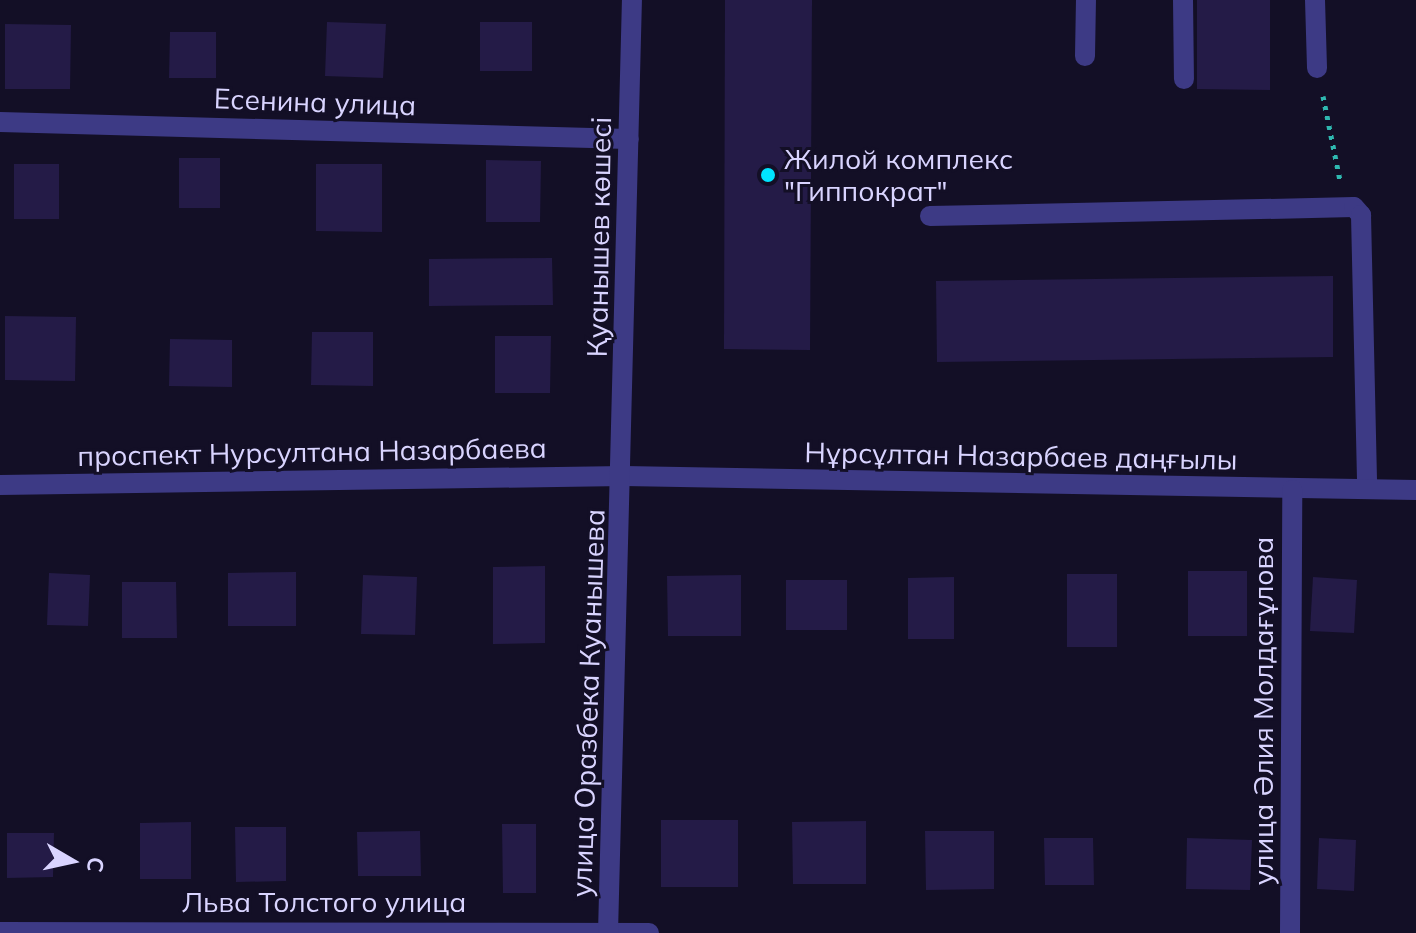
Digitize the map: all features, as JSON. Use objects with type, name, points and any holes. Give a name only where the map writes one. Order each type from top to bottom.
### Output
[{"type":"street","name":"Қуанышев көшесі","points":[[624,476],[632,0]]},
{"type":"street","points":[[1085,56],[1086,0]]},
{"type":"street","points":[[1183,0],[1184,79]]},
{"type":"street","points":[[1315,0],[1317,68]]},
{"type":"street","name":"Есенина улица","points":[[0,122],[629,139]]},
{"type":"street","points":[[930,216],[1345,204],[1361,215],[1367,489]]},
{"type":"street","name":"проспект Нурсултана Назарбаева","points":[[0,485],[624,476]]},
{"type":"street","name":"Нұрсұлтан Назарбаев даңғылы","points":[[624,476],[1416,490]]},
{"type":"street","name":"улица Оразбека Куанышева","points":[[608,932],[624,476]]},
{"type":"street","name":"улица Әлия Молдағұлова","points":[[1290,933],[1292,490]]},
{"type":"street","name":"Льва Толстого улица","points":[[0,932],[649,933]]},
{"type":"path","points":[[1317,68],[1345,204]]},
{"type":"building","name":"Жилой комплекс \"Гиппократ\"","points":[[725,0],[812,0],[810,350],[724,349]]},
{"type":"building","points":[[1197,0],[1270,0],[1270,90],[1197,89]]},
{"type":"building","points":[[327,22],[386,24],[383,78],[325,76]]},
{"type":"building","points":[[480,22],[532,22],[532,71],[480,71]]},
{"type":"building","points":[[5,24],[71,25],[70,89],[5,89]]},
{"type":"building","points":[[170,32],[216,32],[216,78],[169,78]]},
{"type":"building","points":[[179,158],[220,158],[220,208],[179,208]]},
{"type":"building","points":[[486,160],[541,161],[540,222],[486,222]]},
{"type":"building","points":[[14,164],[59,164],[59,219],[14,219]]},
{"type":"building","points":[[316,164],[382,164],[382,232],[316,231]]},
{"type":"building","points":[[552,258],[553,305],[429,306],[429,259]]},
{"type":"building","points":[[1333,276],[1333,357],[937,362],[936,281]]},
{"type":"building","points":[[5,316],[76,317],[75,381],[5,380]]},
{"type":"building","points":[[312,332],[373,332],[373,386],[311,385]]},
{"type":"building","points":[[495,336],[551,336],[550,393],[495,393]]},
{"type":"building","points":[[170,339],[232,340],[232,387],[169,386]]},
{"type":"building","points":[[545,566],[545,643],[493,644],[493,567]]},
{"type":"building","points":[[1188,571],[1247,571],[1247,636],[1188,636]]},
{"type":"building","points":[[296,572],[296,626],[228,626],[228,573]]},
{"type":"building","points":[[49,573],[90,575],[88,626],[47,625]]},
{"type":"building","points":[[1067,574],[1117,574],[1117,647],[1067,647]]},
{"type":"building","points":[[363,575],[417,577],[415,635],[361,634]]},
{"type":"building","points":[[741,575],[741,636],[668,636],[667,576]]},
{"type":"building","points":[[954,577],[954,639],[908,639],[908,578]]},
{"type":"building","points":[[1313,577],[1357,580],[1354,633],[1310,631]]},
{"type":"building","points":[[786,580],[847,580],[847,630],[786,630]]},
{"type":"building","points":[[122,582],[176,582],[177,638],[122,638]]},
{"type":"building","points":[[661,820],[738,820],[738,887],[661,887]]},
{"type":"building","points":[[866,821],[866,884],[793,884],[792,822]]},
{"type":"building","points":[[191,822],[191,879],[140,879],[140,823]]},
{"type":"building","points":[[502,824],[536,824],[536,893],[503,893]]},
{"type":"building","points":[[235,827],[286,827],[286,881],[236,882]]},
{"type":"building","points":[[420,831],[421,876],[358,876],[357,832]]},
{"type":"building","points":[[925,831],[994,831],[994,889],[926,890]]},
{"type":"building","points":[[7,833],[54,833],[53,877],[7,878]]},
{"type":"building","points":[[1044,838],[1093,838],[1094,885],[1045,885]]},
{"type":"building","points":[[1187,838],[1252,840],[1250,890],[1186,889]]},
{"type":"building","points":[[1319,838],[1356,840],[1354,891],[1317,889]]},
{"type":"place","name":"Жилой комплекс \"Гиппократ\"","points":[[768,175]]}]
